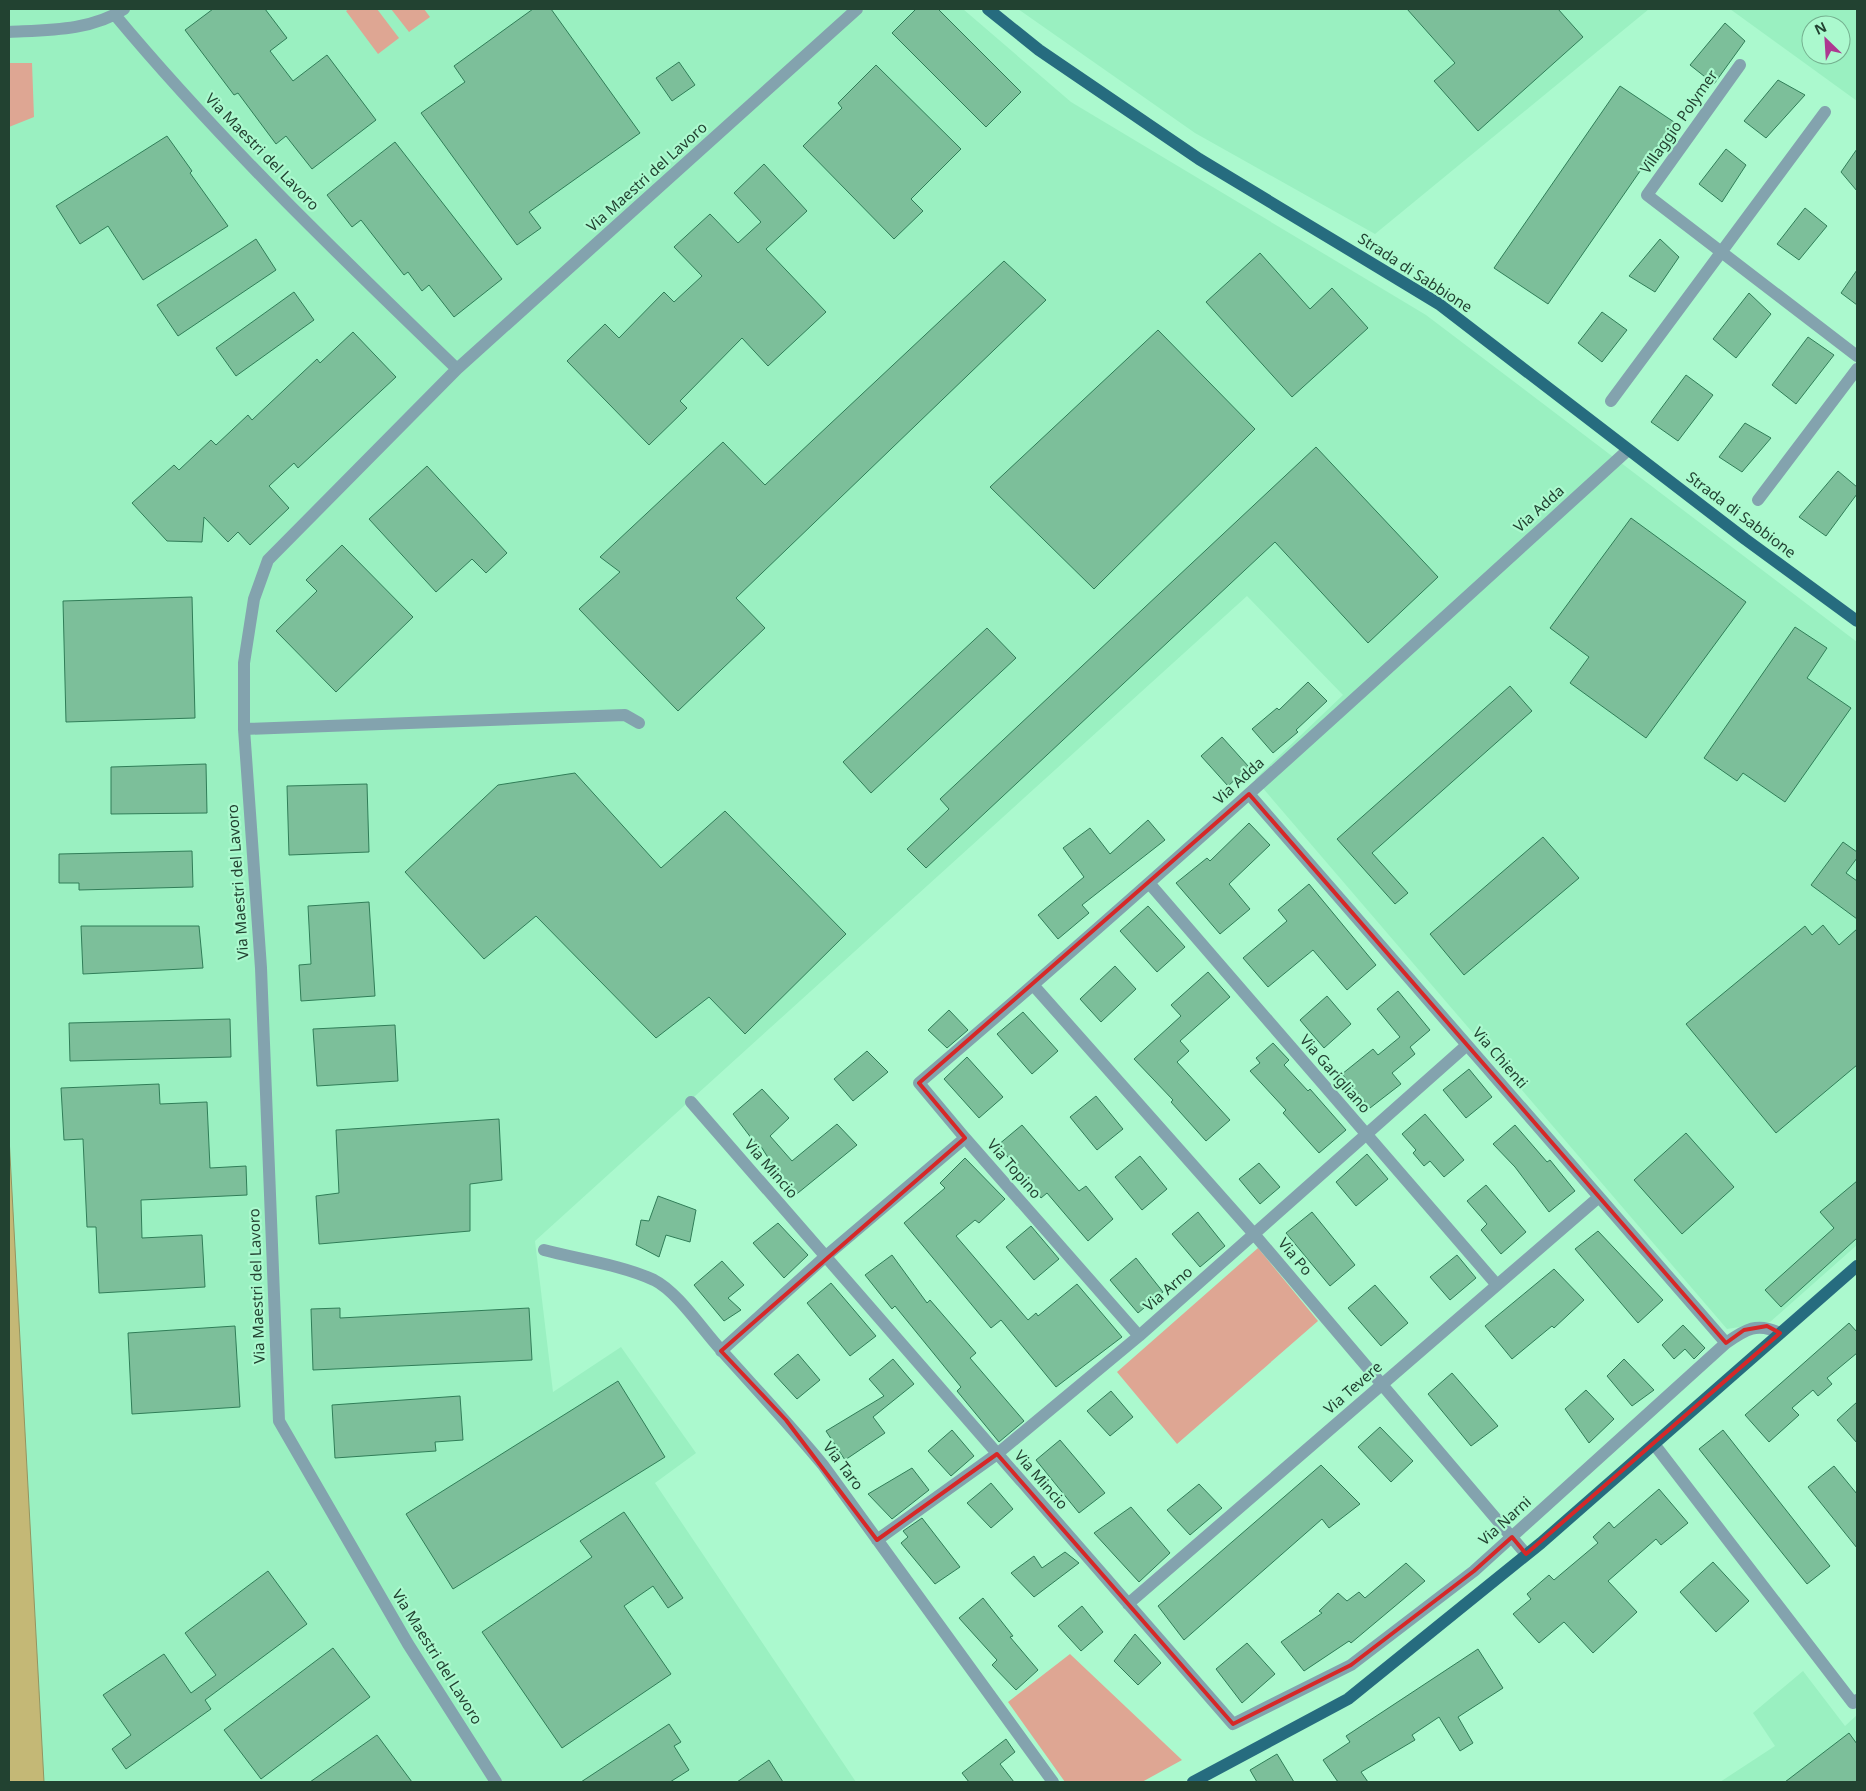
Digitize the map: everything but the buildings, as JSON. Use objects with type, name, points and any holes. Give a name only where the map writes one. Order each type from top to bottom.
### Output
[{"type":"main road","name":"Strada di Sabbione","points":[[988,9],[1039,50],[1199,159],[1439,304],[1628,450],[1857,622]]},
{"type":"main road","points":[[1193,1782],[1348,1699],[1526,1554],[1857,1266]]},
{"type":"street","name":"Via Maestri del Lavoro","points":[[496,1782],[408,1644],[278,1421],[261,968],[244,729],[244,663],[254,599],[268,560],[457,369],[857,9]]},
{"type":"street","name":"Via Maestri del Lavoro","points":[[120,12],[149,56],[229,142],[331,247],[457,369]]},
{"type":"street","points":[[9,32],[72,28],[120,12]]},
{"type":"street","name":"Villaggio Polymer","points":[[1740,65],[1647,195],[1857,356]]},
{"type":"street","points":[[1611,401],[1825,112]]},
{"type":"street","points":[[1758,500],[1857,369]]},
{"type":"street","name":"Via Adda","points":[[965,1138],[919,1083],[1034,986],[1628,450]]},
{"type":"street","points":[[244,729],[625,715],[639,723]]},
{"type":"street","name":"Via Chienti","points":[[1249,794],[1726,1343]]},
{"type":"street","name":"Via Garigliano","points":[[1149,883],[1497,1285]]},
{"type":"street","name":"Via Po","points":[[1034,986],[1254,1234],[1526,1554]]},
{"type":"street","name":"Via Arno","points":[[877,1540],[997,1454],[1139,1336],[1468,1045]]},
{"type":"street","name":"Via Mincio","points":[[692,1102],[1233,1724]]},
{"type":"street","name":"Via Topino","points":[[826,1256],[965,1138],[1139,1336]]},
{"type":"street","name":"Via Tevere","points":[[1128,1604],[1599,1197]]},
{"type":"street","name":"Via Taro","points":[[544,1250],[626,1270],[655,1280],[680,1301],[721,1351],[792,1427],[823,1465],[1053,1782]]},
{"type":"street","points":[[721,1351],[826,1256]]},
{"type":"street","name":"Via Narni","points":[[1233,1724],[1351,1665],[1474,1571],[1726,1343],[1744,1330],[1766,1326],[1780,1333]]},
{"type":"street","points":[[1654,1444],[1853,1703],[1857,1700]]},
{"type":"highlighted area","points":[[1249,794],[1726,1343],[1744,1330],[1767,1326],[1780,1333],[1526,1554],[1512,1537],[1474,1571],[1351,1665],[1233,1724],[997,1454],[877,1540],[786,1420],[721,1351],[965,1138],[919,1083]]},
{"type":"shaded area","points":[[9,9],[963,9],[1071,102],[1426,315],[1857,642],[1857,1245],[1770,1322],[1727,1329],[1255,779],[1343,695],[1247,596],[535,1241],[553,1392],[621,1347],[696,1453],[655,1483],[856,1782],[9,1782]]},
{"type":"shaded area","points":[[349,9],[377,9],[399,38],[378,54],[346,11]]},
{"type":"shaded area","points":[[391,9],[424,9],[430,17],[409,32]]},
{"type":"shaded area","points":[[1018,9],[1649,9],[1375,234],[1195,133]]},
{"type":"shaded area","points":[[1730,9],[1857,9],[1857,101],[1807,65],[1851,65],[1851,15],[1801,15],[1801,60]]},
{"type":"shaded area","points":[[9,63],[32,63],[34,117],[9,127]]},
{"type":"shaded area","points":[[9,1137],[44,1782],[9,1782]]},
{"type":"shaded area","points":[[1258,1248],[1318,1321],[1177,1444],[1117,1372]]},
{"type":"shaded area","points":[[1070,1654],[1182,1760],[1142,1782],[1065,1782],[1008,1702]]},
{"type":"shaded area","points":[[1803,1671],[1845,1726],[1857,1715],[1857,1782],[1720,1782],[1775,1746],[1753,1713]]}]
